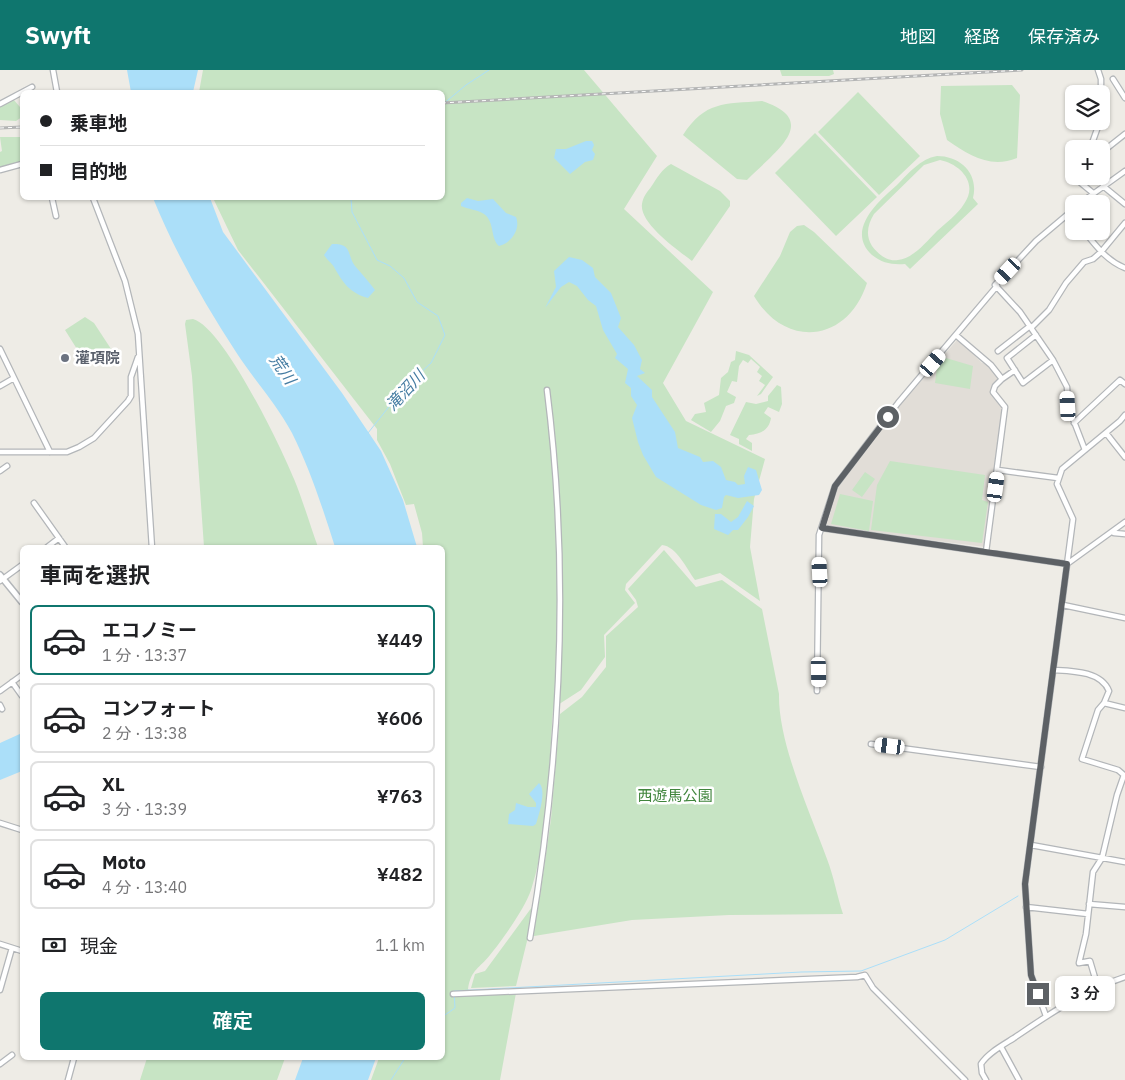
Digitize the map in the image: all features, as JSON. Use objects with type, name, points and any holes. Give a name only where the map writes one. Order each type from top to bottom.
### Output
[{"type":"street","points":[[54,70],[58,90]]},
{"type":"street","points":[[1098,70],[1101,85]]},
{"type":"street","points":[[1113,79],[1125,97]]},
{"type":"street","points":[[26,90],[32,87]]},
{"type":"street","points":[[0,104],[20,93]]},
{"type":"street","points":[[1110,146],[1125,134]]},
{"type":"street","points":[[0,170],[20,165]]},
{"type":"street","points":[[1090,195],[1125,171]]},
{"type":"street","points":[[1083,185],[1093,193]]},
{"type":"street","points":[[1103,186],[1125,204]]},
{"type":"street","points":[[52,200],[56,216]]},
{"type":"street","points":[[94,200],[115,253],[130,299],[138,334],[152,545]]},
{"type":"street","points":[[817,691],[819,543],[835,486],[898,404],[997,286],[995,285],[1026,252],[1065,218]]},
{"type":"street","points":[[998,351],[1049,310],[1066,283],[1084,262],[1102,253],[1125,225]]},
{"type":"street","points":[[1091,240],[1102,253],[1116,264],[1125,268]]},
{"type":"street","points":[[997,286],[1036,335],[1052,360],[1066,387],[1068,406],[1085,450]]},
{"type":"street","points":[[1036,335],[1007,358],[1023,383],[1052,360]]},
{"type":"street","points":[[957,336],[991,365],[1002,379]]},
{"type":"street","points":[[0,350],[50,452]]},
{"type":"street","points":[[0,452],[67,452],[87,443],[122,408],[131,396],[132,377],[138,356]]},
{"type":"street","points":[[986,552],[1005,407],[993,392],[995,386],[1002,379],[1015,370]]},
{"type":"street","points":[[0,386],[14,378]]},
{"type":"street","points":[[1074,423],[1120,380],[1125,384]]},
{"type":"street","points":[[530,938],[554,762],[559,657],[561,558],[553,442],[547,390]]},
{"type":"street","points":[[1046,1016],[1031,975],[1025,884],[1073,519],[1057,484],[1062,469],[1125,415]]},
{"type":"street","points":[[1106,433],[1125,457]]},
{"type":"street","points":[[0,471],[6,466]]},
{"type":"street","points":[[998,470],[1058,478]]},
{"type":"street","points":[[34,503],[64,545]]},
{"type":"street","points":[[822,528],[1067,564],[1114,532],[1125,522]]},
{"type":"street","points":[[1114,532],[1125,534]]},
{"type":"street","points":[[50,545],[59,538]]},
{"type":"street","points":[[20,566],[1,579],[20,600]]},
{"type":"street","points":[[1063,605],[1125,618]]},
{"type":"street","points":[[1054,670],[1077,671],[1101,680],[1109,691],[1104,703],[1098,710],[1082,759],[1118,770],[1124,775],[1123,788],[1116,795],[1102,858],[1093,872],[1080,963],[1090,961],[1098,988]]},
{"type":"street","points":[[0,692],[20,676]]},
{"type":"street","points":[[12,682],[20,693]]},
{"type":"street","points":[[1104,703],[1125,708]]},
{"type":"street","points":[[871,744],[1041,767]]},
{"type":"street","points":[[0,823],[20,829]]},
{"type":"street","points":[[1031,845],[1125,862]]},
{"type":"street","points":[[1089,904],[1125,907]]},
{"type":"street","points":[[1026,907],[1088,914]]},
{"type":"street","points":[[0,944],[20,950]]},
{"type":"street","points":[[0,990],[2,975],[12,948]]},
{"type":"street","points":[[453,994],[848,978],[865,975],[872,988],[965,1080]]},
{"type":"street","points":[[986,1080],[982,1073],[981,1064],[1001,1047],[1046,1016],[1098,988],[1125,978]]},
{"type":"street","points":[[1001,1047],[1020,1080]]},
{"type":"street","points":[[0,1064],[12,1055]]},
{"type":"street","points":[[68,1080],[73,1060]]},
{"type":"shaded area","points":[[958,339],[982,363],[986,363],[999,379],[992,386],[991,392],[1004,407],[985,547],[827,527],[826,520],[839,484],[888,419]]},
{"type":"green space","points":[[203,70],[584,70],[657,156],[624,209],[713,292],[663,383],[686,421],[765,459],[754,499],[750,547],[760,601],[720,573],[695,580],[685,564],[672,549],[662,545],[626,584],[625,590],[635,603],[604,635],[605,657],[581,690],[553,708],[545,824],[537,869],[531,890],[524,906],[507,932],[471,977],[468,989],[472,994],[516,993],[500,1080],[371,1080],[378,1060],[445,1060],[445,545],[423,545],[422,533],[414,504],[406,505],[390,464],[377,440],[377,429],[238,250],[214,200],[445,200],[445,90],[199,90]]},
{"type":"green space","points":[[780,70],[833,70],[834,74],[829,76],[782,76]]},
{"type":"green space","points":[[1012,85],[1020,95],[1017,158],[998,162],[980,159],[963,151],[947,140],[940,114],[941,86]]},
{"type":"green space","points":[[858,92],[920,156],[879,195],[818,132]]},
{"type":"green space","points":[[13,99],[20,107],[20,118],[16,121],[0,120],[0,106]]},
{"type":"green space","points":[[762,101],[780,109],[789,118],[791,128],[787,138],[779,148],[747,180],[737,179],[683,135],[699,116],[716,106]]},
{"type":"green space","points":[[815,133],[877,197],[836,236],[775,173]]},
{"type":"green space","points":[[0,137],[20,137],[20,162],[0,168],[0,152],[2,151]]},
{"type":"green space","points":[[937,156],[946,157],[961,163],[971,174],[974,189],[973,198],[978,204],[910,269],[905,264],[883,262],[872,255],[865,245],[862,236],[863,226],[874,208],[910,171],[920,163]],"holes":[[[940,160],[960,170],[968,182],[968,196],[961,208],[919,249],[909,256],[898,260],[890,260],[883,257],[872,246],[868,234],[870,222],[874,214],[924,165]]]},
{"type":"green space","points":[[671,164],[720,191],[730,201],[730,206],[692,261],[661,236],[643,211],[642,204],[645,195],[665,168]]},
{"type":"green space","points":[[804,225],[814,232],[867,283],[858,303],[846,318],[831,327],[815,332],[799,331],[782,325],[767,313],[754,296],[780,256],[790,232],[797,226]]},
{"type":"green space","points":[[85,317],[94,323],[115,355],[103,364],[98,358],[87,365],[65,330]]},
{"type":"green space","points":[[193,319],[205,327],[220,343],[250,390],[294,479],[317,545],[204,545],[192,376],[186,320]]},
{"type":"green space","points":[[736,351],[749,355],[773,377],[761,394],[757,396],[765,385],[759,381],[762,376],[757,372],[760,367],[751,359],[748,363],[743,360],[739,366],[737,382],[732,381],[727,392],[736,397],[734,403],[726,406],[720,421],[711,432],[691,420],[695,414],[706,412],[704,403],[719,395],[721,378],[728,372],[731,362],[735,360]]},
{"type":"green space","points":[[946,358],[973,366],[970,389],[935,383],[937,368]]},
{"type":"green space","points":[[777,385],[781,387],[782,404],[779,412],[768,407],[764,413],[771,418],[768,426],[764,431],[749,435],[746,439],[752,443],[752,451],[739,444],[739,439],[730,435],[746,402],[756,404],[768,401],[768,396]]},
{"type":"green space","points":[[890,461],[985,475],[982,500],[988,502],[982,543],[871,530],[877,485]]},
{"type":"green space","points":[[865,472],[875,479],[862,497],[852,490]]},
{"type":"green space","points":[[840,494],[873,501],[869,531],[831,524]]},
{"type":"green space","name":"西遊馬公園","points":[[664,550],[696,587],[722,580],[762,609],[789,755],[829,866],[843,914],[729,915],[632,920],[528,937],[516,986],[471,988],[475,974],[485,971],[540,896],[551,819],[560,714],[582,697],[606,667],[606,636],[638,607],[636,600],[628,589]]},
{"type":"green space","points":[[146,1060],[284,1060],[277,1080],[140,1080]]},
{"type":"water","points":[[127,70],[198,70],[193,90],[131,90]]},
{"type":"water","points":[[586,141],[592,141],[594,145],[592,150],[595,154],[593,160],[585,162],[570,174],[554,158],[556,149],[566,149]]},
{"type":"water","points":[[467,198],[478,201],[493,199],[506,213],[516,217],[516,231],[511,239],[499,246],[494,239],[490,221],[487,217],[482,213],[461,206],[461,203]]},
{"type":"water","name":"荒川","points":[[154,200],[211,200],[223,232],[342,393],[381,451],[403,500],[416,545],[334,545],[321,504],[292,433],[213,315],[180,258]]},
{"type":"water","points":[[332,244],[339,244],[346,248],[355,266],[375,290],[368,298],[348,287],[324,255]]},
{"type":"water","points":[[569,257],[582,260],[593,268],[595,277],[611,293],[621,318],[618,327],[634,345],[642,360],[640,369],[645,373],[637,376],[652,390],[652,397],[675,432],[678,448],[700,457],[703,462],[713,461],[721,467],[726,480],[735,482],[738,485],[745,484],[744,476],[748,467],[756,470],[762,490],[759,495],[738,498],[726,495],[722,508],[716,510],[701,505],[656,477],[638,442],[632,418],[637,405],[631,396],[631,388],[625,383],[628,369],[615,358],[617,354],[603,330],[596,306],[588,300],[577,286],[569,282],[561,287],[545,308],[556,287],[554,271]]},
{"type":"water","points":[[747,501],[754,506],[738,530],[733,530],[728,535],[714,529],[715,514],[721,514],[731,522],[738,517]]},
{"type":"water","points":[[20,734],[20,772],[0,780],[0,743]]},
{"type":"water","points":[[539,783],[542,796],[536,824],[533,826],[508,824],[509,814],[515,810],[516,803],[528,807],[536,807],[536,803],[529,794]]},
{"type":"water","points":[[302,1060],[375,1060],[368,1080],[295,1080]]},
{"type":"waterway","name":"滝沼川","points":[[445,102],[466,85],[489,70]]},
{"type":"waterway","name":"滝沼川","points":[[351,200],[352,212],[377,260],[390,266],[404,278],[417,302],[438,316],[445,335],[431,363],[403,389],[368,433]]},
{"type":"waterway","points":[[445,1015],[455,1008],[454,991],[801,972],[861,971],[945,940],[1018,896]]},
{"type":"waterway","points":[[391,1080],[404,1060]]},
{"type":"railway","points":[[445,103],[1022,70]]},
{"type":"railway","points":[[0,128],[20,127]]},
{"type":"place","name":"灌項院","points":[[65,358]]},
{"type":"route","points":[[888,417],[835,486],[822,528],[1067,564],[1025,884],[1031,975],[1038,994]]}]
